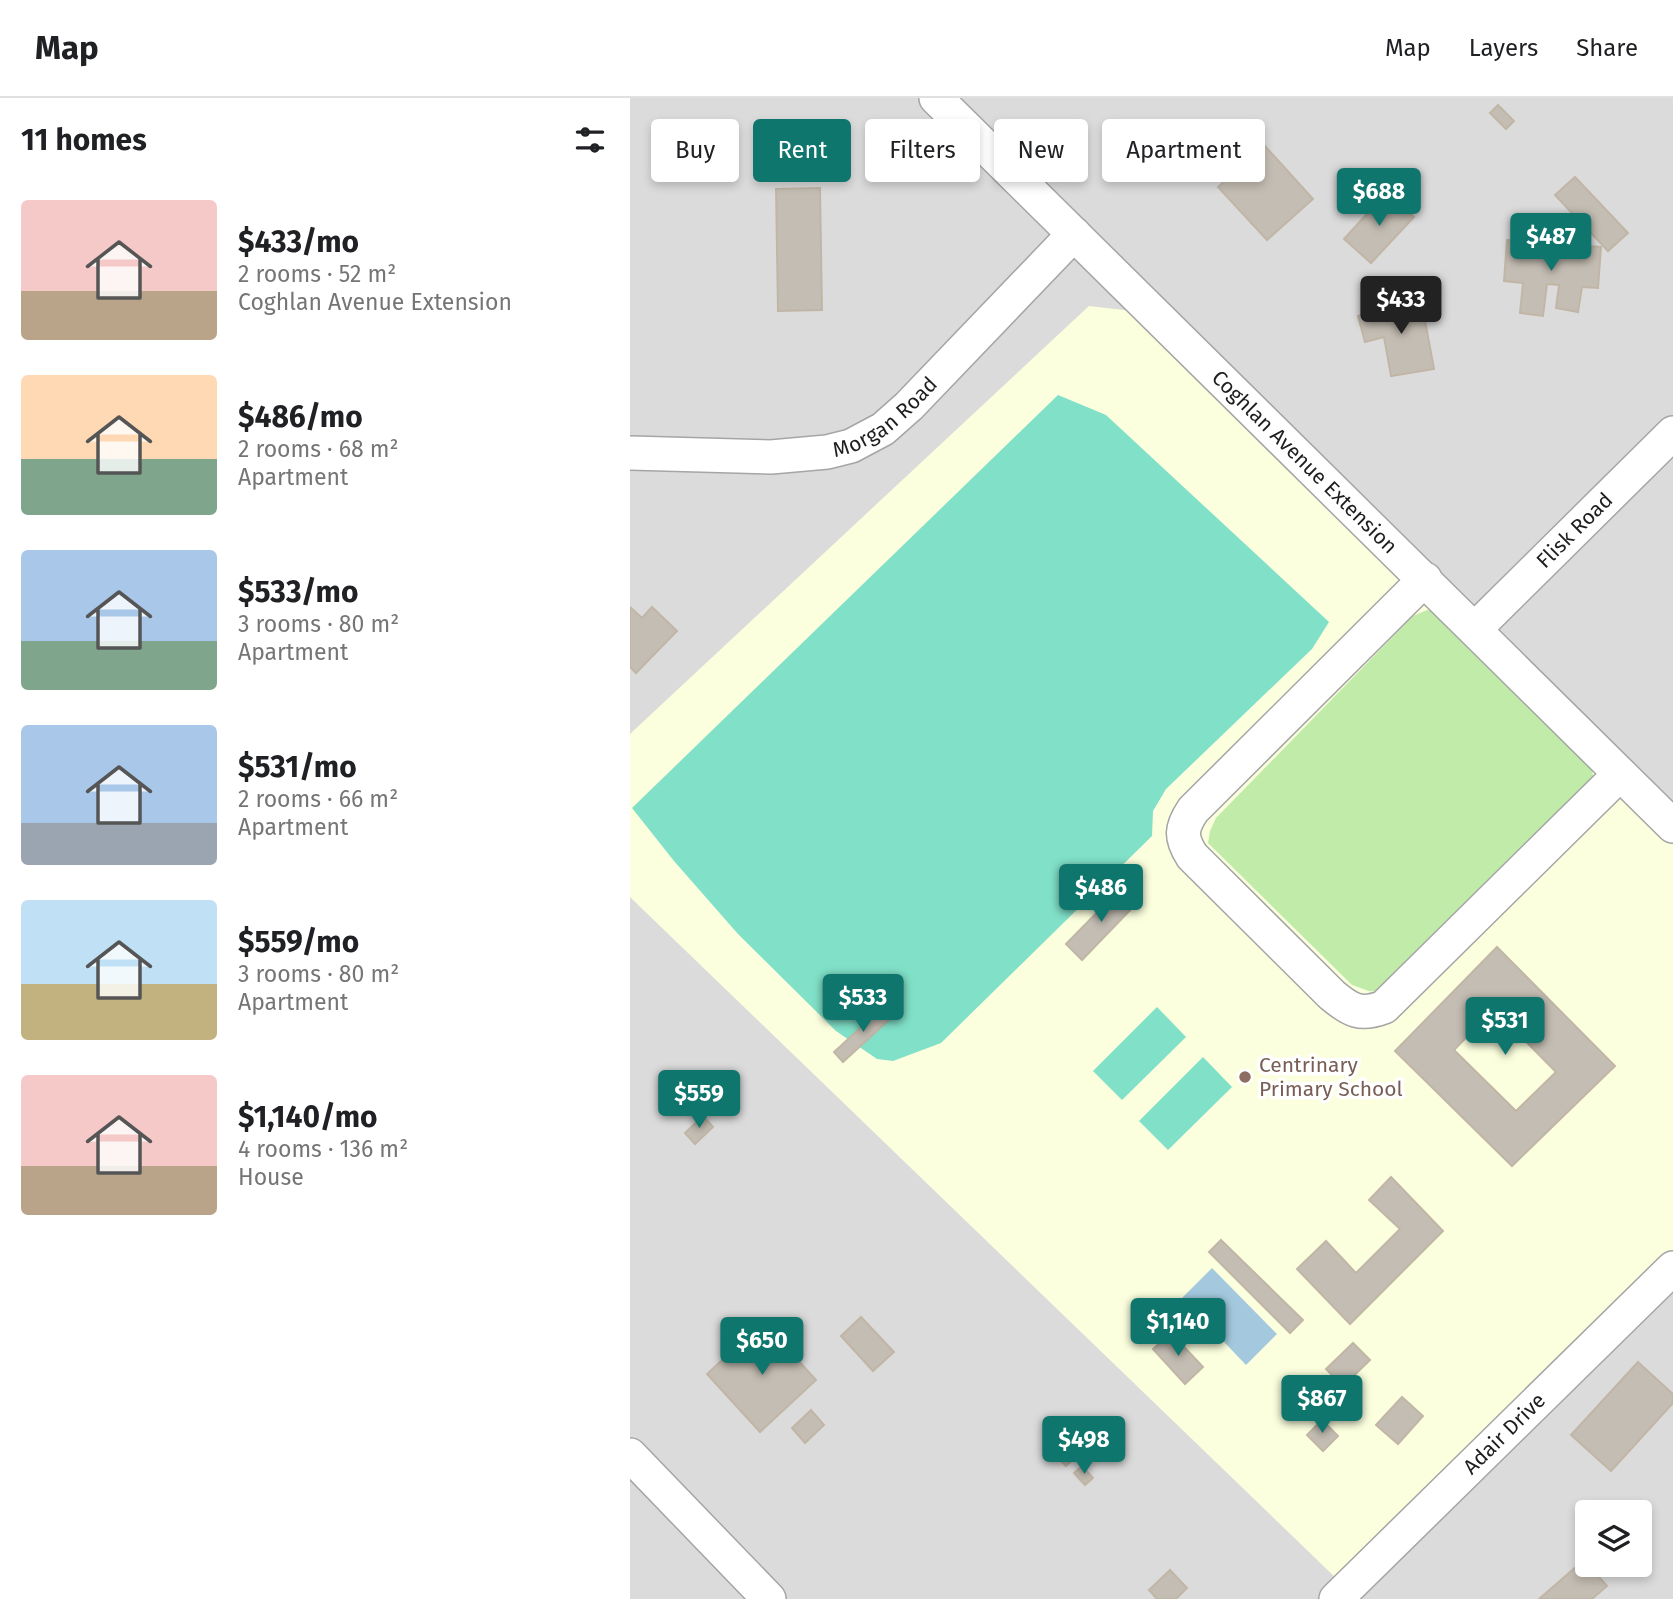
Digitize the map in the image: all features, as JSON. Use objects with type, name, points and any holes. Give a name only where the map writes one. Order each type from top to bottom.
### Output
[{"type":"street","name":"Coghlan Avenue Extension","points":[[936,98],[1673,825]]},
{"type":"street","name":"Morgan Road","points":[[630,453],[771,457],[827,452],[851,446],[883,429],[909,406],[1074,234]]},
{"type":"street","name":"Flisk Road","points":[[1475,629],[1673,433]]},
{"type":"street","points":[[1425,579],[1193,810],[1182,831],[1183,842],[1201,865],[1332,995],[1357,1011],[1369,1012],[1384,1007],[1620,774]]},
{"type":"street","name":"Adair Drive","points":[[1336,1599],[1673,1268]]},
{"type":"street","points":[[630,1455],[769,1599]]},
{"type":"shaded area","points":[[630,98],[1673,98],[1673,1599],[630,1599]]},
{"type":"shaded area","name":"Centrinary Primary School","points":[[1089,306],[1132,311],[1673,839],[1673,1257],[1339,1581],[630,897],[630,734]]},
{"type":"green space","points":[[1058,395],[1106,415],[1329,622],[1312,649],[1166,789],[1153,811],[1152,836],[941,1043],[893,1061],[877,1059],[836,1031],[738,934],[632,808]]},
{"type":"green space","points":[[1427,610],[1435,612],[1592,769],[1594,784],[1378,992],[1369,991],[1352,985],[1208,843],[1216,818],[1413,616]]},
{"type":"green space","points":[[1157,1007],[1186,1037],[1122,1100],[1093,1071]]},
{"type":"green space","points":[[1203,1057],[1232,1087],[1168,1150],[1139,1121]]},
{"type":"water","points":[[1212,1268],[1277,1334],[1246,1365],[1182,1298]]},
{"type":"building","points":[[1498,105],[1514,121],[1506,129],[1490,113]]},
{"type":"building","points":[[1265,146],[1313,199],[1267,240],[1218,187],[1223,182],[1265,182]]},
{"type":"building","points":[[1575,177],[1628,233],[1608,251],[1555,195]]},
{"type":"building","points":[[820,188],[822,310],[778,311],[776,189]]},
{"type":"building","points":[[1387,192],[1414,217],[1371,263],[1344,239]]},
{"type":"building","points":[[1507,240],[1601,247],[1598,288],[1582,287],[1578,312],[1556,308],[1559,285],[1547,284],[1543,316],[1520,313],[1523,283],[1504,281]]},
{"type":"building","points":[[1421,299],[1434,369],[1391,376],[1384,337],[1365,342],[1358,316],[1380,311],[1379,306]]},
{"type":"building","points":[[630,607],[642,618],[652,607],[677,631],[636,673],[630,667]]},
{"type":"building","points":[[1120,889],[1136,904],[1082,960],[1066,944]]},
{"type":"building","points":[[1497,947],[1615,1066],[1512,1166],[1395,1051]],"holes":[[[1494,1009],[1556,1072],[1516,1111],[1454,1050]]]},
{"type":"building","points":[[883,1007],[892,1017],[843,1062],[834,1052]]},
{"type":"building","points":[[703,1116],[713,1127],[695,1144],[685,1133]]},
{"type":"building","points":[[1391,1177],[1443,1231],[1350,1324],[1297,1269],[1326,1241],[1356,1273],[1400,1229],[1369,1200]]},
{"type":"building","points":[[1221,1240],[1303,1320],[1290,1333],[1209,1252]]},
{"type":"building","points":[[861,1317],[894,1352],[873,1371],[841,1336]]},
{"type":"building","points":[[763,1322],[816,1380],[760,1432],[707,1374]]},
{"type":"building","points":[[1171,1333],[1203,1367],[1185,1384],[1153,1349]]},
{"type":"building","points":[[1353,1343],[1370,1360],[1343,1386],[1326,1369]]},
{"type":"building","points":[[1638,1362],[1673,1394],[1673,1403],[1611,1471],[1571,1435]]},
{"type":"building","points":[[1402,1397],[1423,1416],[1398,1444],[1376,1425]]},
{"type":"building","points":[[811,1410],[824,1425],[805,1443],[792,1428]]},
{"type":"building","points":[[1322,1420],[1338,1436],[1323,1451],[1307,1435]]},
{"type":"building","points":[[1078,1444],[1084,1450],[1066,1466],[1060,1460]]},
{"type":"building","points":[[1082,1466],[1093,1478],[1085,1485],[1074,1473]]},
{"type":"building","points":[[1575,1568],[1575,1577],[1599,1577],[1607,1586],[1592,1599],[1539,1599]]},
{"type":"building","points":[[1170,1570],[1187,1588],[1176,1599],[1157,1599],[1149,1590]]},
{"type":"place","name":"Centrinary Primary School","points":[[1245,1077]]}]
